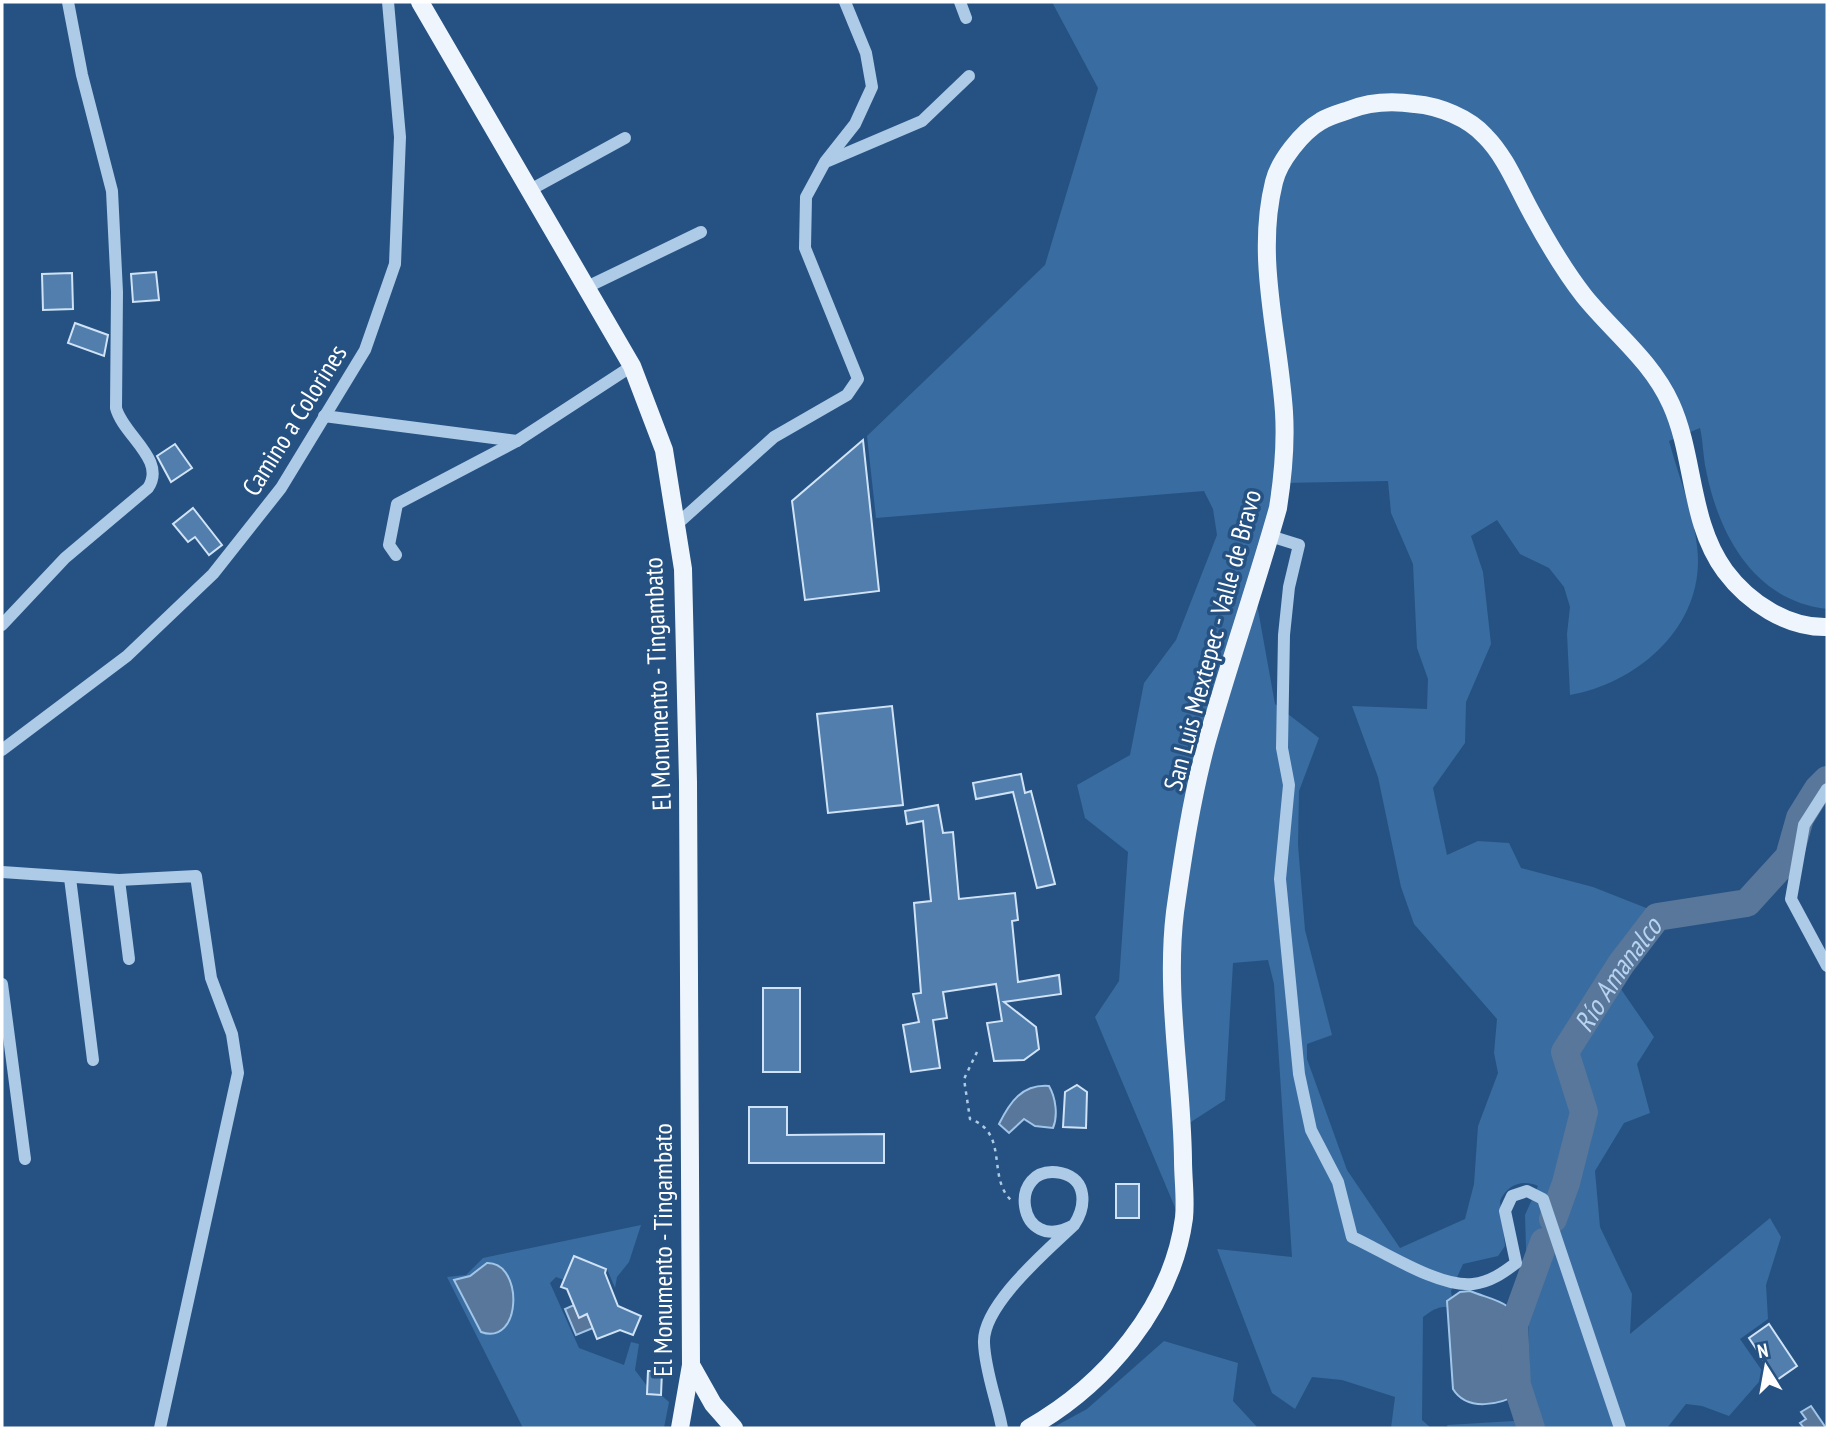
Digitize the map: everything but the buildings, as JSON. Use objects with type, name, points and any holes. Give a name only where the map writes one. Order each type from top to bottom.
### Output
[{"type":"main road","name":"El Monumento - Tingambato","points":[[420,2],[632,366],[664,450],[683,569],[688,782],[691,1365],[680,1428]]},
{"type":"main road","name":"San Luis Mextepec - Valle de Bravo","points":[[1030,1428],[1084,1391],[1119,1354],[1150,1310],[1172,1262],[1184,1217],[1182,1115],[1171,1012],[1175,915],[1187,836],[1206,743],[1270,536],[1284,470],[1284,413],[1268,275],[1266,226],[1274,179],[1293,146],[1320,121],[1358,106],[1399,102],[1429,105],[1463,119],[1485,135],[1508,167],[1552,249],[1585,296],[1636,350],[1671,404],[1708,541],[1724,570],[1746,596],[1775,615],[1827,627]]},
{"type":"main road","points":[[691,1365],[713,1404],[734,1428]]},
{"type":"street","points":[[2,625],[65,558],[148,488],[154,477],[150,460],[123,425],[116,408],[117,292],[112,191],[82,75],[68,2]]},
{"type":"street","name":"Camino a Colorines","points":[[2,750],[127,656],[190,598],[256,523],[365,350],[395,264],[400,137],[388,2]]},
{"type":"street","points":[[676,524],[774,437],[847,395],[858,379],[805,248],[806,197],[825,162],[855,124],[872,88],[866,53],[847,2]]},
{"type":"street","points":[[960,2],[966,18]]},
{"type":"street","points":[[825,162],[922,121],[969,76]]},
{"type":"street","points":[[530,190],[625,138]]},
{"type":"street","points":[[587,287],[701,232]]},
{"type":"street","points":[[396,555],[389,545],[397,504],[517,441],[632,366]]},
{"type":"street","points":[[324,416],[517,441]]},
{"type":"street","points":[[1270,536],[1299,545],[1289,587],[1284,635],[1282,748],[1289,785],[1280,879],[1299,1074],[1311,1130],[1338,1182],[1352,1237],[1440,1279],[1471,1284],[1497,1277],[1516,1263],[1505,1211],[1508,1200],[1516,1193],[1527,1191],[1543,1199],[1620,1428]]},
{"type":"street","points":[[1827,789],[1804,825],[1791,900],[1827,966]]},
{"type":"street","points":[[2,872],[119,880],[197,876],[211,978],[237,1054],[237,1073],[160,1428]]},
{"type":"street","points":[[70,878],[93,1060]]},
{"type":"street","points":[[119,880],[128,958]]},
{"type":"street","points":[[2,984],[25,1158]]},
{"type":"street","points":[[1002,1428],[984,1343],[986,1328],[1008,1289],[1074,1225],[1082,1212],[1084,1197],[1077,1183],[1065,1174],[1050,1172],[1036,1177],[1026,1189],[1023,1205],[1027,1217],[1036,1227],[1049,1232],[1062,1231],[1074,1225]]},
{"type":"path","points":[[976,1052],[964,1079],[970,1119],[989,1131],[996,1145],[1004,1193],[1023,1205]]},
{"type":"shaded area","points":[[1052,2],[1827,2],[1827,609],[1802,603],[1780,593],[1761,579],[1744,561],[1731,541],[1712,495],[1700,428],[1669,441],[1689,506],[1697,546],[1697,574],[1691,600],[1679,624],[1663,645],[1643,663],[1620,678],[1570,695],[1567,634],[1570,607],[1564,587],[1549,568],[1520,554],[1497,520],[1471,536],[1483,572],[1491,644],[1466,702],[1465,743],[1433,788],[1447,855],[1478,841],[1509,843],[1521,868],[1593,887],[1664,915],[1614,979],[1654,1037],[1637,1064],[1650,1113],[1624,1123],[1595,1171],[1600,1227],[1632,1294],[1630,1334],[1770,1218],[1781,1237],[1766,1285],[1768,1319],[1740,1339],[1765,1375],[1729,1416],[1702,1406],[1686,1404],[1667,1428],[1537,1428],[1530,1379],[1525,1215],[1538,1186],[1526,1183],[1511,1187],[1500,1201],[1505,1246],[1498,1256],[1463,1264],[1451,1291],[1454,1309],[1438,1308],[1423,1317],[1422,1420],[1431,1428],[1391,1428],[1395,1397],[1342,1380],[1312,1377],[1295,1409],[1272,1393],[1217,1249],[1292,1257],[1274,984],[1268,960],[1233,963],[1225,1100],[1177,1131],[1179,1217],[1095,1017],[1119,981],[1128,852],[1085,818],[1077,785],[1130,755],[1144,683],[1176,640],[1217,535],[1213,509],[1204,491],[876,518],[867,436],[1045,265],[1098,88]],"holes":[[[1388,481],[1391,513],[1413,564],[1417,648],[1428,679],[1427,709],[1352,706],[1378,777],[1401,887],[1414,924],[1497,1019],[1494,1053],[1498,1073],[1478,1126],[1474,1184],[1465,1219],[1400,1248],[1347,1170],[1307,1059],[1307,1044],[1332,1035],[1305,930],[1298,845],[1299,791],[1319,738],[1275,704],[1253,582],[1284,483]]]},
{"type":"shaded area","points":[[1049,1086],[1056,1107],[1053,1128],[1035,1126],[1024,1119],[1009,1133],[999,1124],[1008,1108],[1024,1091]]},
{"type":"shaded area","points":[[641,1225],[629,1262],[617,1277],[615,1288],[607,1269],[574,1255],[564,1280],[556,1277],[550,1283],[579,1348],[624,1365],[631,1342],[639,1344],[635,1370],[647,1386],[647,1394],[661,1395],[669,1402],[664,1428],[523,1428],[447,1277],[466,1275],[483,1258]]},
{"type":"shaded area","points":[[487,1263],[499,1266],[507,1275],[512,1288],[511,1316],[504,1327],[495,1333],[481,1332],[454,1280],[470,1276]]},
{"type":"shaded area","points":[[1470,1291],[1508,1307],[1518,1319],[1520,1330],[1517,1350],[1521,1393],[1503,1401],[1475,1404],[1459,1396],[1453,1389],[1447,1301],[1460,1292]]},
{"type":"shaded area","points":[[574,1305],[579,1317],[587,1314],[593,1328],[576,1335],[565,1309]]},
{"type":"shaded area","points":[[1164,1341],[1238,1363],[1233,1401],[1258,1428],[1052,1428],[1087,1409]]},
{"type":"shaded area","points":[[1811,1406],[1826,1428],[1804,1428],[1800,1423],[1806,1419],[1801,1412]]},
{"type":"shaded area","points":[[1532,1420],[1533,1428],[1448,1428],[1447,1425]]},
{"type":"waterway","name":"Río Amanalco","points":[[1553,1219],[1566,1183],[1584,1112],[1565,1052],[1621,964],[1657,917],[1747,903],[1789,857],[1800,818],[1818,789],[1827,780]]},
{"type":"waterway","name":"Río Amanalco","points":[[1531,1428],[1517,1385],[1514,1325],[1544,1242]]}]
